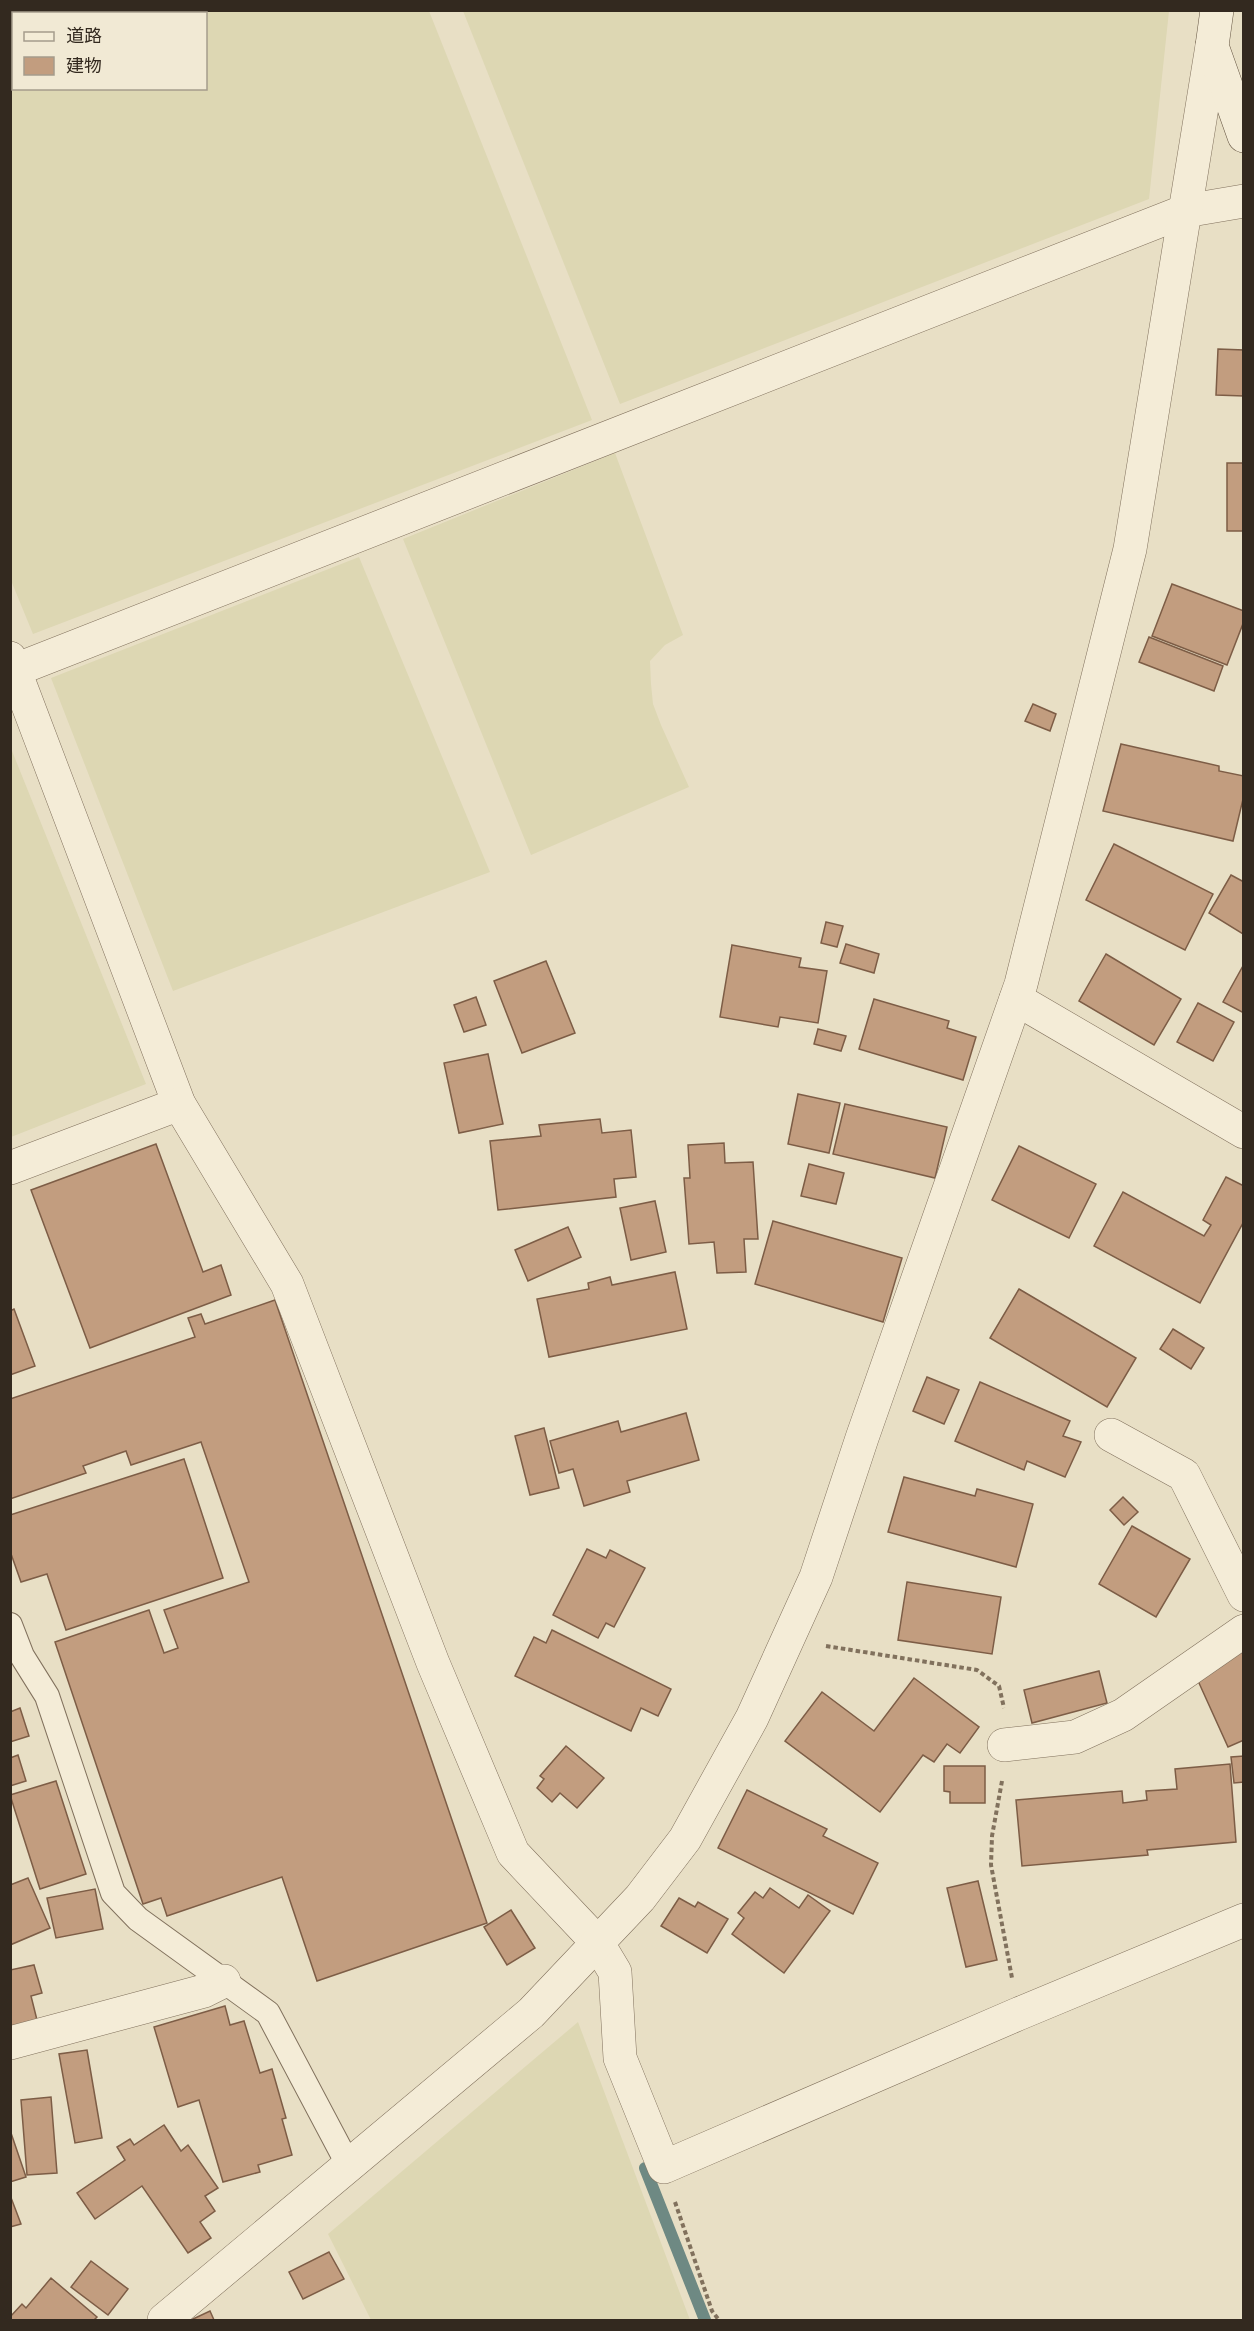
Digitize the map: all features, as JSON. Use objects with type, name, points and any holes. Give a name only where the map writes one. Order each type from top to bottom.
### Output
[{"type":"street","points":[[164,2320],[531,2013],[640,1898],[685,1839],[752,1718],[816,1577],[862,1438],[1016,999],[1130,549],[1217,10]]},
{"type":"street","points":[[1212,46],[1244,136]]},
{"type":"street","points":[[1244,201],[1185,211],[12,667],[179,1104],[287,1284],[433,1663],[513,1853],[597,1942],[615,1972],[620,2058],[664,2167],[1018,2014],[1244,1920]]},
{"type":"street","points":[[1016,999],[1244,1132]]},
{"type":"street","points":[[10,1168],[179,1104]]},
{"type":"street","points":[[1111,1435],[1184,1475],[1244,1595]]},
{"type":"street","points":[[1004,1745],[1075,1737],[1123,1715],[1244,1631]]},
{"type":"street","points":[[10,2043],[204,1991],[224,1981]]},
{"type":"lane","points":[[10,1625],[16,1658],[47,1696],[113,1893],[138,1919],[268,2013],[349,2166]]},
{"type":"path","points":[[787,1640],[977,1670],[999,1686],[1004,1704],[1004,1773],[992,1836],[991,1865],[1018,2014]]},
{"type":"path","points":[[664,2167],[712,2311],[719,2320]]},
{"type":"shaded area","points":[[11,10],[429,11],[592,420],[33,634],[10,578]]},
{"type":"shaded area","points":[[463,11],[1169,11],[1149,199],[620,404]]},
{"type":"shaded area","points":[[615,453],[683,635],[665,645],[650,661],[653,704],[689,787],[531,855],[403,539]]},
{"type":"shaded area","points":[[359,557],[490,872],[173,991],[51,678]]},
{"type":"shaded area","points":[[10,746],[146,1084],[11,1137],[10,1137]]},
{"type":"shaded area","points":[[578,2022],[690,2320],[371,2320],[328,2234]]},
{"type":"building","points":[[1218,349],[1244,350],[1244,396],[1216,395]]},
{"type":"building","points":[[1227,463],[1244,463],[1244,531],[1227,531]]},
{"type":"building","points":[[1172,584],[1244,611],[1244,621],[1227,665],[1152,636]]},
{"type":"building","points":[[1149,637],[1223,666],[1214,691],[1139,662]]},
{"type":"building","points":[[1033,704],[1056,714],[1050,731],[1025,721]]},
{"type":"building","points":[[1121,744],[1219,766],[1219,771],[1244,776],[1244,795],[1233,841],[1103,811]]},
{"type":"building","points":[[1114,844],[1213,894],[1185,950],[1086,900]]},
{"type":"building","points":[[1231,875],[1244,882],[1243,934],[1209,913]]},
{"type":"building","points":[[826,922],[843,926],[837,947],[821,943]]},
{"type":"building","points":[[846,944],[879,954],[874,973],[840,963]]},
{"type":"building","points":[[732,945],[801,958],[799,967],[827,971],[818,1023],[780,1017],[778,1027],[720,1017]]},
{"type":"building","points":[[1106,954],[1181,999],[1154,1045],[1079,1001]]},
{"type":"building","points":[[546,961],[575,1033],[522,1053],[494,981]]},
{"type":"building","points":[[1244,964],[1244,1013],[1223,1002]]},
{"type":"building","points":[[476,997],[486,1025],[464,1032],[454,1005]]},
{"type":"building","points":[[874,999],[949,1021],[947,1028],[976,1037],[963,1080],[859,1049]]},
{"type":"building","points":[[1198,1003],[1234,1022],[1213,1061],[1177,1042]]},
{"type":"building","points":[[818,1029],[846,1036],[841,1051],[814,1044]]},
{"type":"building","points":[[488,1054],[503,1124],[459,1133],[444,1063]]},
{"type":"building","points":[[798,1094],[840,1103],[829,1153],[788,1144]]},
{"type":"building","points":[[845,1104],[947,1127],[935,1178],[833,1154]]},
{"type":"building","points":[[600,1119],[602,1133],[631,1130],[636,1177],[614,1179],[616,1197],[498,1210],[490,1141],[541,1136],[539,1125]]},
{"type":"building","points":[[724,1143],[725,1163],[753,1162],[758,1239],[744,1239],[746,1272],[717,1273],[714,1242],[689,1244],[684,1178],[690,1178],[688,1145]]},
{"type":"building","points":[[156,1144],[203,1272],[221,1265],[231,1295],[90,1348],[31,1190]]},
{"type":"building","points":[[1019,1146],[1096,1184],[1069,1238],[992,1200]]},
{"type":"building","points":[[809,1164],[844,1173],[836,1204],[801,1196]]},
{"type":"building","points":[[1226,1177],[1244,1186],[1244,1221],[1200,1303],[1094,1246],[1123,1192],[1204,1236],[1211,1225],[1203,1220]]},
{"type":"building","points":[[655,1201],[666,1252],[631,1260],[620,1208]]},
{"type":"building","points":[[773,1221],[902,1258],[883,1322],[755,1284]]},
{"type":"building","points":[[568,1227],[581,1257],[528,1281],[515,1250]]},
{"type":"building","points":[[675,1272],[687,1329],[549,1357],[537,1299],[589,1289],[588,1283],[610,1277],[612,1285]]},
{"type":"building","points":[[1019,1289],[1136,1358],[1107,1407],[990,1338]]},
{"type":"building","points":[[275,1300],[487,1923],[317,1981],[282,1877],[167,1916],[161,1898],[143,1904],[55,1642],[149,1610],[164,1653],[178,1648],[164,1610],[249,1582],[201,1442],[131,1465],[126,1451],[83,1466],[86,1473],[10,1499],[10,1399],[195,1337],[188,1318],[201,1314],[205,1324]]},
{"type":"building","points":[[14,1309],[35,1366],[10,1375],[10,1311]]},
{"type":"building","points":[[1173,1329],[1204,1348],[1191,1369],[1160,1349]]},
{"type":"building","points":[[927,1377],[959,1390],[944,1424],[913,1411]]},
{"type":"building","points":[[980,1382],[1070,1421],[1063,1436],[1081,1442],[1065,1477],[1027,1461],[1024,1470],[955,1441]]},
{"type":"building","points":[[686,1413],[699,1460],[627,1481],[630,1492],[584,1506],[573,1469],[559,1473],[550,1441],[618,1421],[621,1432]]},
{"type":"building","points":[[544,1428],[559,1488],[530,1495],[515,1436]]},
{"type":"building","points":[[184,1459],[223,1578],[66,1630],[47,1574],[21,1582],[10,1551],[10,1515]]},
{"type":"building","points":[[904,1477],[975,1496],[977,1489],[1033,1504],[1016,1567],[888,1532]]},
{"type":"building","points":[[1123,1497],[1138,1512],[1124,1525],[1110,1510]]},
{"type":"building","points":[[1132,1526],[1190,1559],[1156,1617],[1099,1584]]},
{"type":"building","points":[[587,1549],[606,1558],[610,1550],[645,1568],[614,1627],[606,1623],[598,1638],[553,1615]]},
{"type":"building","points":[[907,1582],[1001,1597],[992,1654],[898,1640]]},
{"type":"building","points":[[552,1630],[671,1689],[658,1716],[641,1708],[631,1731],[515,1676],[534,1637],[546,1643]]},
{"type":"building","points":[[1243,1650],[1244,1740],[1228,1747],[1194,1672]]},
{"type":"building","points":[[1099,1671],[1107,1703],[1032,1723],[1024,1690]]},
{"type":"building","points":[[914,1678],[979,1727],[960,1753],[947,1744],[934,1762],[923,1755],[880,1812],[785,1741],[822,1692],[874,1731]]},
{"type":"building","points":[[20,1708],[29,1736],[10,1742],[10,1712]]},
{"type":"building","points":[[566,1746],[604,1778],[577,1808],[560,1793],[552,1802],[537,1788],[544,1779],[540,1776]]},
{"type":"building","points":[[18,1755],[26,1781],[10,1786],[10,1758]]},
{"type":"building","points":[[1244,1756],[1244,1782],[1234,1783],[1231,1757]]},
{"type":"building","points":[[1230,1764],[1236,1842],[1147,1850],[1148,1855],[1022,1866],[1016,1800],[1122,1791],[1123,1803],[1147,1800],[1146,1791],[1177,1789],[1175,1769]]},
{"type":"building","points":[[944,1766],[985,1766],[985,1803],[950,1803],[950,1792],[944,1791]]},
{"type":"building","points":[[56,1781],[86,1874],[40,1889],[10,1795]]},
{"type":"building","points":[[747,1790],[827,1829],[823,1836],[878,1863],[853,1914],[718,1848]]},
{"type":"building","points":[[28,1878],[50,1928],[10,1945],[10,1885]]},
{"type":"building","points":[[978,1881],[997,1960],[966,1967],[947,1888]]},
{"type":"building","points":[[770,1888],[799,1908],[808,1895],[830,1911],[784,1973],[732,1934],[744,1918],[738,1913],[755,1892],[763,1898]]},
{"type":"building","points":[[95,1889],[103,1929],[56,1938],[47,1898]]},
{"type":"building","points":[[679,1898],[695,1907],[698,1902],[728,1919],[707,1953],[661,1926]]},
{"type":"building","points":[[511,1910],[535,1948],[507,1965],[484,1927]]},
{"type":"building","points":[[34,1965],[42,1993],[31,1996],[38,2024],[10,2031],[10,1970]]},
{"type":"building","points":[[225,2006],[230,2025],[244,2021],[260,2073],[272,2069],[286,2118],[282,2119],[292,2155],[258,2165],[260,2172],[223,2182],[199,2100],[178,2107],[154,2027]]},
{"type":"building","points":[[87,2050],[102,2138],[75,2143],[59,2054]]},
{"type":"building","points":[[51,2097],[57,2173],[27,2175],[21,2100]]},
{"type":"building","points":[[164,2125],[181,2151],[188,2145],[218,2188],[205,2196],[215,2211],[200,2222],[211,2238],[188,2253],[142,2186],[95,2219],[77,2193],[125,2160],[117,2147],[130,2139],[134,2145]]},
{"type":"building","points":[[10,2130],[26,2177],[10,2182]]},
{"type":"building","points":[[10,2195],[21,2224],[10,2227]]},
{"type":"building","points":[[329,2252],[344,2279],[303,2299],[289,2272]]},
{"type":"building","points":[[91,2261],[128,2289],[108,2315],[71,2287]]},
{"type":"building","points":[[51,2278],[97,2317],[94,2320],[10,2320],[22,2304],[26,2308]]},
{"type":"building","points":[[210,2311],[214,2320],[193,2319]]},
{"type":"waterway","points":[[645,2168],[705,2320]]}]
